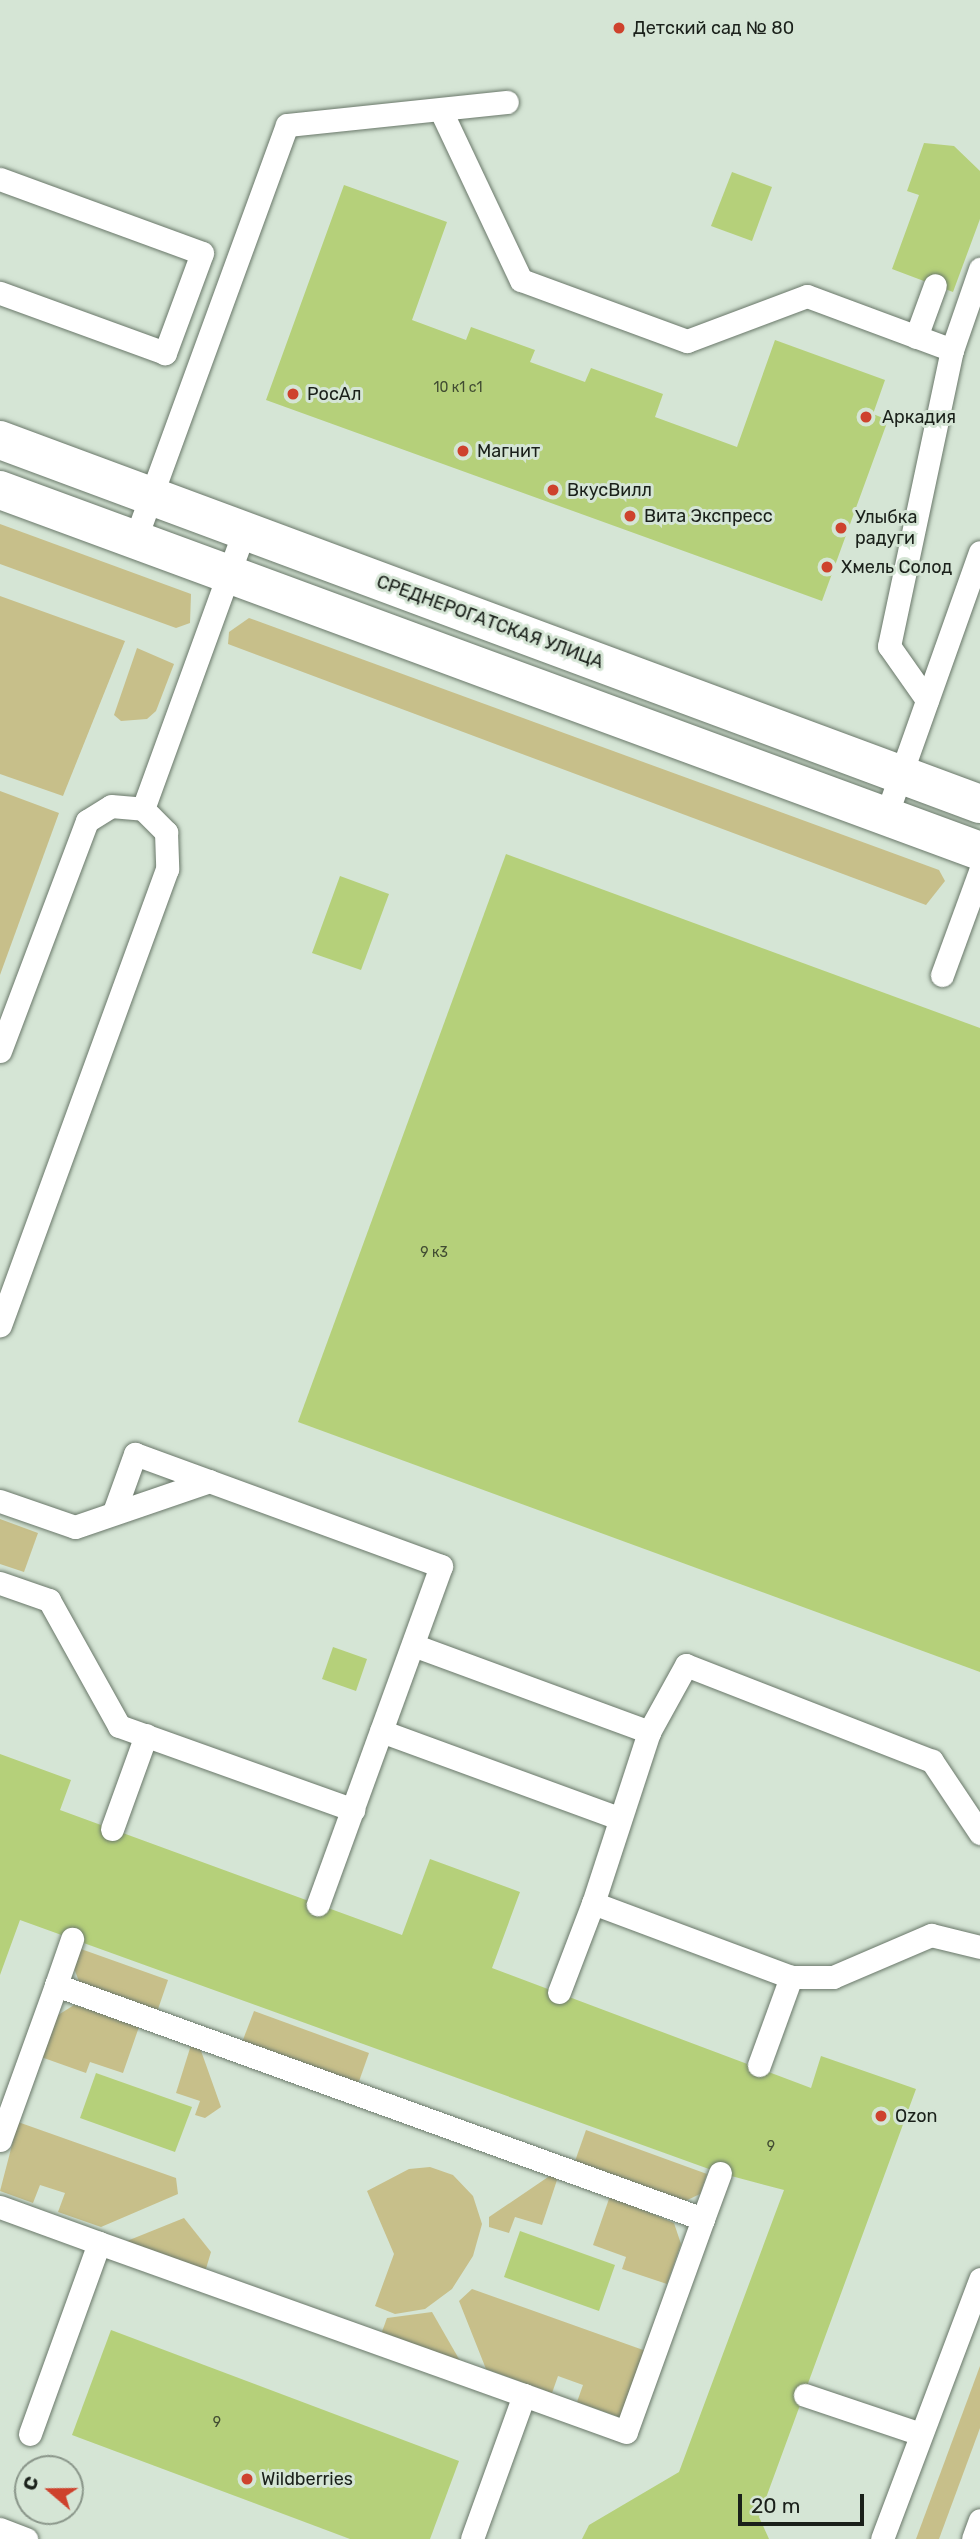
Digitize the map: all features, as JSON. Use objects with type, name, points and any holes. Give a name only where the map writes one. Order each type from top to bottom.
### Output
[{"type":"street","name":"СРЕДНЕРОГАТСКАЯ УЛИЦА","points":[[0,440],[980,804]]},
{"type":"street","points":[[0,490],[980,851]]},
{"type":"lane","points":[[135,540],[287,125],[507,102]]},
{"type":"lane","points":[[441,111],[521,280],[688,341],[807,296],[951,350]]},
{"type":"lane","points":[[0,179],[202,253],[165,353],[0,293]]},
{"type":"lane","points":[[927,700],[890,646],[951,350],[980,269]]},
{"type":"lane","points":[[916,337],[935,285]]},
{"type":"lane","points":[[143,809],[244,531]]},
{"type":"lane","points":[[886,816],[980,552]]},
{"type":"lane","points":[[0,1051],[87,821],[111,806],[143,809],[166,832],[167,869],[0,1325]]},
{"type":"lane","points":[[942,975],[980,871]]},
{"type":"lane","points":[[114,1512],[135,1454],[441,1566],[318,1904]]},
{"type":"lane","points":[[0,1501],[75,1527],[209,1481]]},
{"type":"lane","points":[[0,1583],[49,1600],[119,1726],[352,1810]]},
{"type":"lane","points":[[413,1645],[649,1732]]},
{"type":"lane","points":[[559,1992],[593,1902],[649,1732],[686,1665],[932,1761],[980,1833]]},
{"type":"lane","points":[[381,1731],[619,1818]]},
{"type":"lane","points":[[112,1829],[146,1735]]},
{"type":"lane","points":[[593,1902],[791,1977],[833,1977],[931,1935],[980,1947]]},
{"type":"lane","points":[[0,2140],[72,1939]]},
{"type":"lane","points":[[759,2065],[791,1977]]},
{"type":"lane","points":[[56,1985],[703,2219]]},
{"type":"lane","points":[[0,2207],[626,2432],[720,2173]]},
{"type":"lane","points":[[30,2434],[99,2243]]},
{"type":"lane","points":[[882,2539],[980,2279]]},
{"type":"lane","points":[[472,2539],[524,2395]]},
{"type":"lane","points":[[805,2395],[921,2434]]},
{"type":"lane","points":[[973,2539],[980,2520]]},
{"type":"lane","points":[[0,2529],[26,2539]]},
{"type":"shaded area","points":[[0,524],[191,594],[190,623],[176,628],[0,564]]},
{"type":"shaded area","points":[[0,596],[125,641],[63,796],[0,774]]},
{"type":"shaded area","points":[[249,618],[939,870],[945,881],[926,905],[228,644],[229,632]]},
{"type":"shaded area","points":[[137,648],[174,664],[156,711],[147,719],[121,721],[114,715]]},
{"type":"shaded area","points":[[0,791],[59,813],[0,975]]},
{"type":"shaded area","points":[[0,1519],[38,1533],[24,1572],[0,1564]]},
{"type":"shaded area","points":[[81,1949],[168,1980],[156,2015],[81,1987],[74,1968]]},
{"type":"shaded area","points":[[74,2005],[140,2024],[123,2073],[90,2062],[86,2073],[41,2057],[55,2017]]},
{"type":"shaded area","points":[[254,2011],[369,2053],[357,2087],[241,2045]]},
{"type":"shaded area","points":[[191,2045],[200,2048],[221,2107],[205,2118],[195,2115],[200,2101],[176,2093]]},
{"type":"shaded area","points":[[18,2122],[176,2178],[178,2194],[101,2227],[58,2212],[65,2193],[40,2185],[33,2203],[0,2191]]},
{"type":"shaded area","points":[[586,2130],[707,2174],[700,2194],[681,2203],[574,2164]]},
{"type":"shaded area","points":[[430,2167],[453,2175],[473,2196],[482,2224],[473,2256],[452,2289],[425,2309],[395,2314],[375,2306],[394,2254],[367,2191],[409,2169]]},
{"type":"shaded area","points":[[551,2175],[558,2177],[542,2225],[515,2217],[509,2233],[489,2227],[489,2217]]},
{"type":"shaded area","points":[[610,2196],[674,2223],[681,2244],[667,2284],[622,2269],[626,2257],[593,2245]]},
{"type":"shaded area","points":[[184,2218],[211,2252],[205,2272],[122,2243]]},
{"type":"shaded area","points":[[472,2289],[646,2351],[622,2418],[577,2402],[583,2385],[558,2376],[552,2393],[486,2369],[459,2301]]},
{"type":"shaded area","points":[[432,2312],[463,2366],[380,2337],[387,2318]]},
{"type":"shaded area","points":[[980,2366],[980,2428],[939,2539],[916,2539]]},
{"type":"building","points":[[924,143],[954,146],[980,171],[980,219],[953,292],[892,269],[919,195],[907,191]]},
{"type":"building","points":[[732,172],[772,187],[752,241],[711,226]]},
{"type":"building","points":[[344,185],[447,222],[412,320],[466,340],[471,327],[535,350],[530,362],[585,382],[591,368],[663,394],[655,417],[737,447],[775,340],[885,380],[873,414],[888,420],[822,601],[266,400]]},
{"type":"building","points":[[506,854],[980,1028],[980,1672],[298,1422]]},
{"type":"building","points":[[340,876],[389,894],[361,970],[312,953]]},
{"type":"building","points":[[333,1647],[367,1659],[356,1691],[322,1679]]},
{"type":"building","points":[[0,1754],[71,1780],[60,1810],[402,1935],[430,1859],[520,1892],[492,1968],[811,2088],[821,2056],[916,2089],[759,2517],[769,2539],[582,2539],[589,2525],[679,2472],[784,2190],[720,2173],[20,1920],[0,1975]]},
{"type":"building","points":[[96,2073],[192,2107],[175,2152],[80,2118]]},
{"type":"building","points":[[520,2231],[615,2265],[599,2311],[504,2277]]},
{"type":"building","points":[[111,2330],[459,2461],[430,2539],[350,2539],[72,2435]]},
{"type":"place","name":"Детский сад № 80","points":[[619,28]]},
{"type":"place","name":"РосАл","points":[[293,394]]},
{"type":"place","name":"Аркадия","points":[[866,417]]},
{"type":"place","name":"Магнит","points":[[463,451]]},
{"type":"place","name":"ВкусВилл","points":[[553,490]]},
{"type":"place","name":"Вита Экспресс","points":[[630,516]]},
{"type":"place","name":"Улыбка радуги","points":[[841,528]]},
{"type":"place","name":"Хмель Солод","points":[[827,567]]},
{"type":"place","name":"Ozon","points":[[881,2116]]},
{"type":"place","name":"Wildberries","points":[[247,2479]]}]
